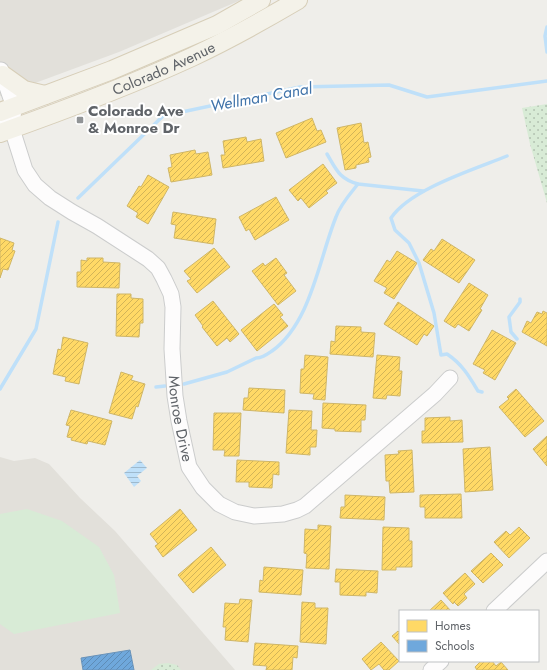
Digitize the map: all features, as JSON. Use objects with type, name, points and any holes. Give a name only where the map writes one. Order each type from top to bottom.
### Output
[{"type":"main road","name":"Colorado Avenue","points":[[7,109],[112,70],[217,25],[261,0]]},
{"type":"main road","name":"Colorado Avenue","points":[[4,127],[141,80],[186,60],[298,0]]},
{"type":"main road","points":[[1,71],[24,90],[45,95]]},
{"type":"street","points":[[1,71],[7,109],[4,127]]},
{"type":"street","name":"Monroe Drive","points":[[4,127],[25,170],[35,185],[50,198],[148,259],[158,268],[172,294],[172,349],[175,396],[185,449],[190,467],[197,481],[219,504],[235,512],[254,516],[283,514],[305,506],[435,394],[450,378]]},
{"type":"street","points":[[495,610],[547,561]]},
{"type":"shaded area","points":[[0,0],[241,0],[119,52],[0,96]]},
{"type":"shaded area","points":[[0,457],[14,461],[35,458],[49,464],[80,498],[115,531],[235,670],[0,670]]},
{"type":"green space","points":[[547,104],[547,203],[530,144],[522,108]]},
{"type":"green space","points":[[27,509],[62,521],[99,547],[114,575],[120,613],[14,634],[0,624],[0,514]]},
{"type":"green space","points":[[168,663],[177,665],[181,670],[151,670],[159,664]]},
{"type":"water","points":[[140,460],[147,468],[137,476],[141,481],[134,487],[124,473]]},
{"type":"building: Homes","points":[[312,118],[317,131],[321,130],[326,142],[286,158],[276,133]]},
{"type":"building: Homes","points":[[361,123],[364,143],[368,142],[371,157],[368,158],[369,162],[356,165],[356,168],[345,170],[337,128]]},
{"type":"building: Homes","points":[[246,137],[247,142],[261,139],[264,161],[223,168],[221,155],[225,155],[223,141]]},
{"type":"building: Homes","points":[[195,150],[196,154],[208,152],[212,175],[171,182],[168,168],[172,167],[170,155]]},
{"type":"building: Homes","points":[[323,164],[337,183],[326,191],[328,193],[309,208],[301,198],[298,201],[289,190]]},
{"type":"building: Homes","points":[[148,175],[169,187],[148,224],[136,217],[138,213],[127,206],[139,186],[141,187]]},
{"type":"building: Homes","points":[[276,197],[289,220],[255,240],[249,229],[246,231],[239,217]]},
{"type":"building: Homes","points":[[173,212],[216,219],[213,244],[174,238],[176,225],[171,224]]},
{"type":"building: Homes","points":[[0,238],[14,243],[12,250],[15,251],[8,270],[3,269],[0,278]]},
{"type":"building: Homes","points":[[442,239],[475,260],[459,283],[423,260],[431,249],[434,251]]},
{"type":"building: Homes","points":[[214,248],[230,267],[197,293],[187,281],[191,279],[184,271]]},
{"type":"building: Homes","points":[[397,251],[417,263],[394,299],[384,293],[387,288],[374,281],[387,260],[390,262]]},
{"type":"building: Homes","points":[[87,258],[103,258],[103,262],[120,263],[119,288],[77,287],[77,272],[81,272],[81,260],[87,261]]},
{"type":"building: Homes","points":[[276,258],[287,273],[284,275],[296,291],[278,305],[252,271],[263,263],[265,266]]},
{"type":"building: Homes","points":[[469,283],[488,295],[480,309],[482,310],[469,331],[458,324],[455,328],[444,321]]},
{"type":"building: Homes","points":[[117,294],[131,294],[131,298],[143,299],[143,323],[140,323],[139,337],[116,336]]},
{"type":"building: Homes","points":[[213,301],[239,334],[230,342],[227,338],[217,346],[202,327],[203,326],[195,315]]},
{"type":"building: Homes","points":[[398,302],[434,326],[427,336],[424,334],[417,345],[384,324]]},
{"type":"building: Homes","points":[[274,304],[283,315],[280,317],[288,326],[257,351],[241,330]]},
{"type":"building: Homes","points":[[543,311],[547,313],[547,346],[522,332],[527,321],[531,323],[537,312],[542,314]]},
{"type":"building: Homes","points":[[336,326],[361,327],[361,332],[375,333],[373,357],[330,354],[331,341],[335,342]]},
{"type":"building: Homes","points":[[492,330],[516,343],[495,380],[483,373],[485,370],[473,364]]},
{"type":"building: Homes","points":[[63,337],[88,343],[79,384],[65,381],[66,377],[53,374],[58,349],[61,350]]},
{"type":"building: Homes","points":[[305,355],[328,357],[325,400],[313,399],[314,394],[300,393],[301,369],[304,369]]},
{"type":"building: Homes","points":[[377,355],[400,357],[399,371],[402,371],[400,396],[387,395],[386,399],[373,398]]},
{"type":"building: Homes","points":[[121,372],[133,376],[131,380],[145,384],[138,407],[136,406],[132,419],[109,413]]},
{"type":"building: Homes","points":[[249,388],[285,390],[284,413],[243,410],[244,398],[248,398]]},
{"type":"building: Homes","points":[[516,389],[544,421],[525,437],[499,407],[509,399],[507,397]]},
{"type":"building: Homes","points":[[323,403],[366,405],[365,420],[361,420],[361,432],[335,431],[335,429],[322,428]]},
{"type":"building: Homes","points":[[71,410],[112,421],[105,445],[88,441],[87,444],[71,440],[72,438],[67,437],[70,426],[66,425]]},
{"type":"building: Homes","points":[[289,410],[312,411],[311,430],[317,430],[316,447],[310,447],[310,455],[286,453]]},
{"type":"building: Homes","points":[[214,413],[241,413],[239,456],[224,456],[225,450],[213,450]]},
{"type":"building: Homes","points":[[450,417],[450,421],[462,420],[463,442],[422,443],[422,431],[425,431],[425,418]]},
{"type":"building: Homes","points":[[547,436],[547,466],[533,449]]},
{"type":"building: Homes","points":[[490,447],[493,490],[465,492],[463,449]]},
{"type":"building: Homes","points":[[412,450],[414,492],[390,493],[389,481],[386,481],[385,455],[399,454],[398,451]]},
{"type":"building: Homes","points":[[237,460],[279,462],[279,475],[273,474],[272,488],[249,487],[249,482],[236,482]]},
{"type":"building: Homes","points":[[461,494],[462,518],[425,518],[425,507],[420,507],[420,495]]},
{"type":"building: Homes","points":[[345,495],[385,497],[384,520],[340,518],[341,507],[345,507]]},
{"type":"building: Homes","points":[[180,509],[197,530],[163,557],[155,546],[158,544],[150,534]]},
{"type":"building: Homes","points":[[318,525],[331,526],[329,569],[306,568],[307,554],[304,553],[305,529],[318,530]]},
{"type":"building: Homes","points":[[383,527],[409,528],[409,541],[412,541],[412,567],[396,567],[396,570],[382,570]]},
{"type":"building: Homes","points":[[519,527],[530,538],[509,558],[494,542],[506,531],[510,535]]},
{"type":"building: Homes","points":[[211,547],[226,565],[193,593],[178,575]]},
{"type":"building: Homes","points":[[491,553],[503,565],[483,583],[471,571]]},
{"type":"building: Homes","points":[[264,567],[303,570],[301,595],[259,592],[260,580],[263,581]]},
{"type":"building: Homes","points":[[336,569],[378,571],[377,593],[366,592],[366,596],[340,595],[340,582],[335,582]]},
{"type":"building: Homes","points":[[465,573],[475,584],[464,594],[467,598],[458,606],[454,602],[453,604],[443,593]]},
{"type":"building: Homes","points":[[240,599],[252,600],[248,642],[225,640],[226,627],[223,627],[225,603],[239,604]]},
{"type":"building: Homes","points":[[441,600],[450,610],[430,610]]},
{"type":"building: Homes","points":[[302,602],[315,603],[315,608],[328,608],[326,644],[300,642]]},
{"type":"building: Homes","points":[[398,631],[399,632],[399,644],[392,636]]},
{"type":"building: Homes","points":[[381,642],[399,661],[389,670],[384,670],[379,664],[371,670],[362,659]]},
{"type":"building: Homes","points":[[255,643],[298,646],[297,658],[293,657],[292,670],[266,670],[267,666],[253,665]]},
{"type":"building: Homes","points":[[480,662],[493,662],[496,666],[501,662],[508,670],[477,670],[475,667]]},
{"type":"building: Schools","points":[[130,650],[134,670],[83,670],[81,658]]},
{"type":"waterway","points":[[547,27],[545,36],[547,52]]},
{"type":"waterway","name":"Wellman Canal","points":[[78,198],[163,116],[300,87],[389,85],[427,97],[547,81]]},
{"type":"waterway","points":[[327,154],[339,173],[352,182],[358,184],[423,191]]},
{"type":"waterway","points":[[482,392],[478,391],[468,375],[457,362],[447,354],[441,355],[434,313],[419,263],[409,243],[395,230],[391,218],[400,208],[428,189],[444,181],[507,156]]},
{"type":"waterway","points":[[184,384],[227,372],[256,358],[262,357],[272,351],[285,339],[296,324],[305,307],[340,208],[358,184]]},
{"type":"waterway","name":"Wellman Canal","points":[[0,389],[36,329],[58,222]]},
{"type":"waterway","points":[[517,339],[511,332],[509,317],[520,302],[520,299]]},
{"type":"waterway","points":[[156,387],[165,386]]},
{"type":"place","name":"Colorado Ave & Monroe Dr","points":[[80,120]]}]
